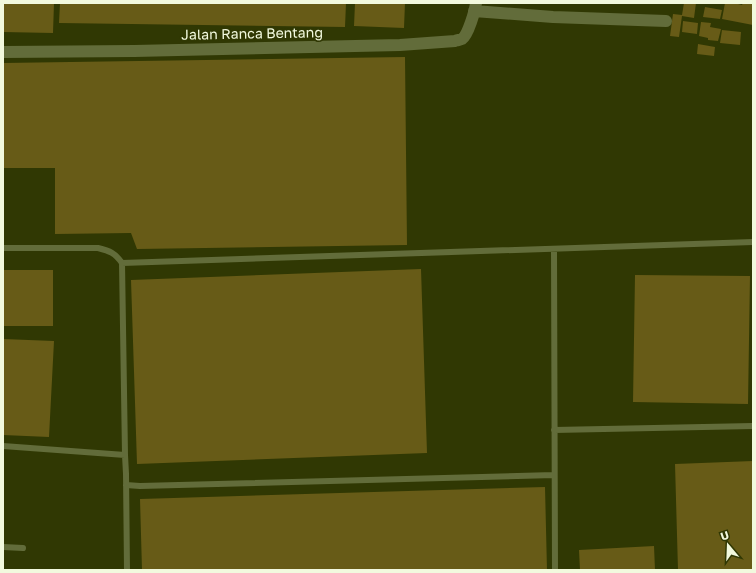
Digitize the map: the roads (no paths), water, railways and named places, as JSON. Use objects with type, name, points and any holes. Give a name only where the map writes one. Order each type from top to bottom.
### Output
[{"type":"street","points":[[475,7],[554,17],[666,22]]},
{"type":"street","name":"Jalan Ranca Bentang","points":[[3,52],[134,51],[400,45],[455,41],[462,39],[466,34],[475,7]]},
{"type":"lane","points":[[122,263],[753,242]]},
{"type":"lane","points":[[3,248],[98,248],[109,251],[117,256],[122,263],[124,455],[128,570]]},
{"type":"lane","points":[[554,249],[555,570]]},
{"type":"lane","points":[[554,430],[753,426]]},
{"type":"lane","points":[[3,446],[124,455]]},
{"type":"lane","points":[[126,485],[140,486],[554,475]]},
{"type":"lane","points":[[3,547],[23,548]]}]
